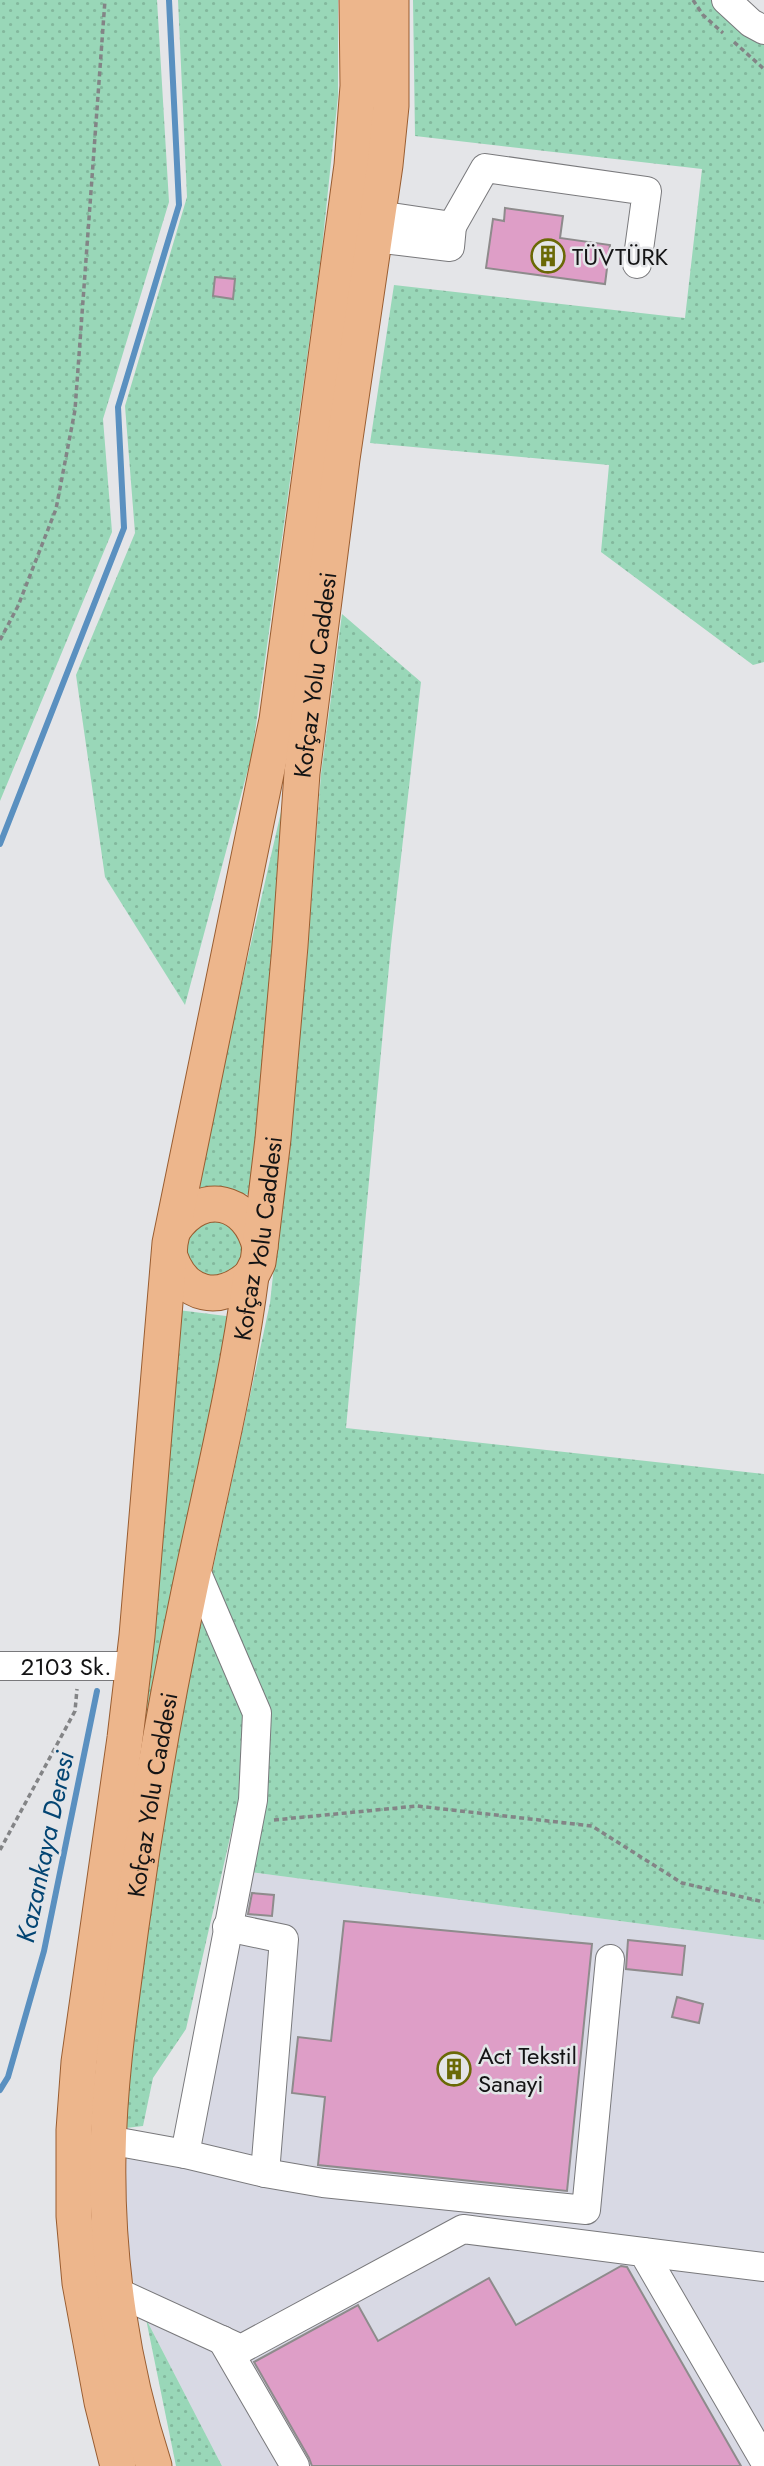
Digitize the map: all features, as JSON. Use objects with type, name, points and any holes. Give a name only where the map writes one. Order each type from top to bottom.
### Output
[{"type":"main road","name":"Kofçaz Yolu Caddesi","points":[[118,2466],[99,2390],[80,2283],[74,2216],[74,2130],[86,2002],[133,1666],[177,1203],[277,720],[352,165],[358,86],[357,0]]},
{"type":"main road","name":"Kofçaz Yolu Caddesi","points":[[154,2466],[132,2388],[109,2225],[108,2140],[111,2085],[148,1804],[194,1566],[228,1412],[273,1139],[302,773],[342,459],[377,227],[391,106],[391,0]]},
{"type":"main road","points":[[207,1204],[221,1204],[236,1209],[248,1218],[257,1231],[255,1261],[240,1286],[225,1293],[196,1290],[184,1282],[175,1270],[172,1243],[182,1217],[207,1204]]},
{"type":"street","points":[[726,0],[751,23],[764,30]]},
{"type":"street","points":[[377,227],[450,247],[452,226],[485,168],[647,191],[637,264]]},
{"type":"street","points":[[185,2154],[253,1800],[257,1713],[194,1566]]},
{"type":"street","name":"2103 Sk.","points":[[0,1666],[133,1666]]},
{"type":"street","points":[[227,1927],[284,1939],[265,2173]]},
{"type":"street","points":[[108,2140],[324,2183],[586,2210],[610,1959]]},
{"type":"street","points":[[117,2292],[241,2349],[463,2229],[764,2267]]},
{"type":"street","points":[[643,2252],[764,2460]]},
{"type":"street","points":[[222,2340],[295,2466]]},
{"type":"path","points":[[0,640],[18,606],[56,509],[75,410],[105,0]]},
{"type":"path","points":[[0,1850],[75,1711],[80,1666]]},
{"type":"path","points":[[248,1823],[417,1806],[592,1826],[682,1883],[764,1902]]},
{"type":"shaded area","points":[[242,1871],[764,1940],[764,2466],[222,2466],[146,2319],[130,2270],[124,2159],[185,2153]]},
{"type":"green space","points":[[0,0],[157,0],[169,202],[103,419],[112,532],[0,801]]},
{"type":"green space","points":[[178,0],[338,0],[338,96],[321,257],[252,754],[185,1005],[105,877],[76,675],[135,533],[125,406],[187,197]]},
{"type":"green space","points":[[413,0],[714,0],[764,38],[764,662],[753,665],[601,552],[609,465],[370,443],[394,285],[685,318],[702,169],[415,136]]},
{"type":"green space","points":[[342,614],[421,682],[391,945],[346,1428],[764,1474],[764,1940],[242,1871],[262,1712],[210,1582],[270,1303],[307,959],[321,774]]},
{"type":"green space","points":[[286,790],[251,1195],[195,1188]]},
{"type":"green space","points":[[219,1221],[238,1234],[243,1245],[243,1257],[233,1273],[205,1279],[185,1258],[187,1242],[192,1231],[202,1225]]},
{"type":"green space","points":[[178,1310],[234,1317],[143,1735]]},
{"type":"green space","points":[[201,1609],[242,1704],[246,1768],[186,2029],[153,2078],[143,2126],[126,2128],[133,2004],[165,1797]]},
{"type":"green space","points":[[146,2319],[222,2466],[176,2466]]},
{"type":"building","name":"TÜVTÜRK","points":[[505,208],[563,216],[560,238],[610,245],[605,284],[486,268],[493,219],[504,221]]},
{"type":"building","points":[[215,277],[235,279],[233,299],[213,296]]},
{"type":"building","points":[[252,1893],[274,1895],[272,1916],[248,1914]]},
{"type":"building","name":"Act Tekstil Sanayi","points":[[344,1921],[592,1944],[567,2191],[318,2165],[325,2097],[292,2093],[298,2037],[331,2041]]},
{"type":"building","points":[[628,1940],[685,1946],[682,1975],[626,1969]]},
{"type":"building","points":[[677,1997],[703,2004],[699,2023],[672,2017]]},
{"type":"building","points":[[621,2266],[627,2267],[741,2466],[312,2466],[254,2362],[358,2305],[378,2341],[489,2278],[516,2325]]},
{"type":"waterway","points":[[0,844],[124,528],[118,407],[179,205],[169,0]]},
{"type":"waterway","name":"Kazankaya Deresi","points":[[0,2090],[8,2077],[44,1951],[97,1691]]},
{"type":"place","name":"TÜVTÜRK","points":[[548,256]]},
{"type":"place","name":"Act Tekstil Sanayi","points":[[454,2069]]}]
